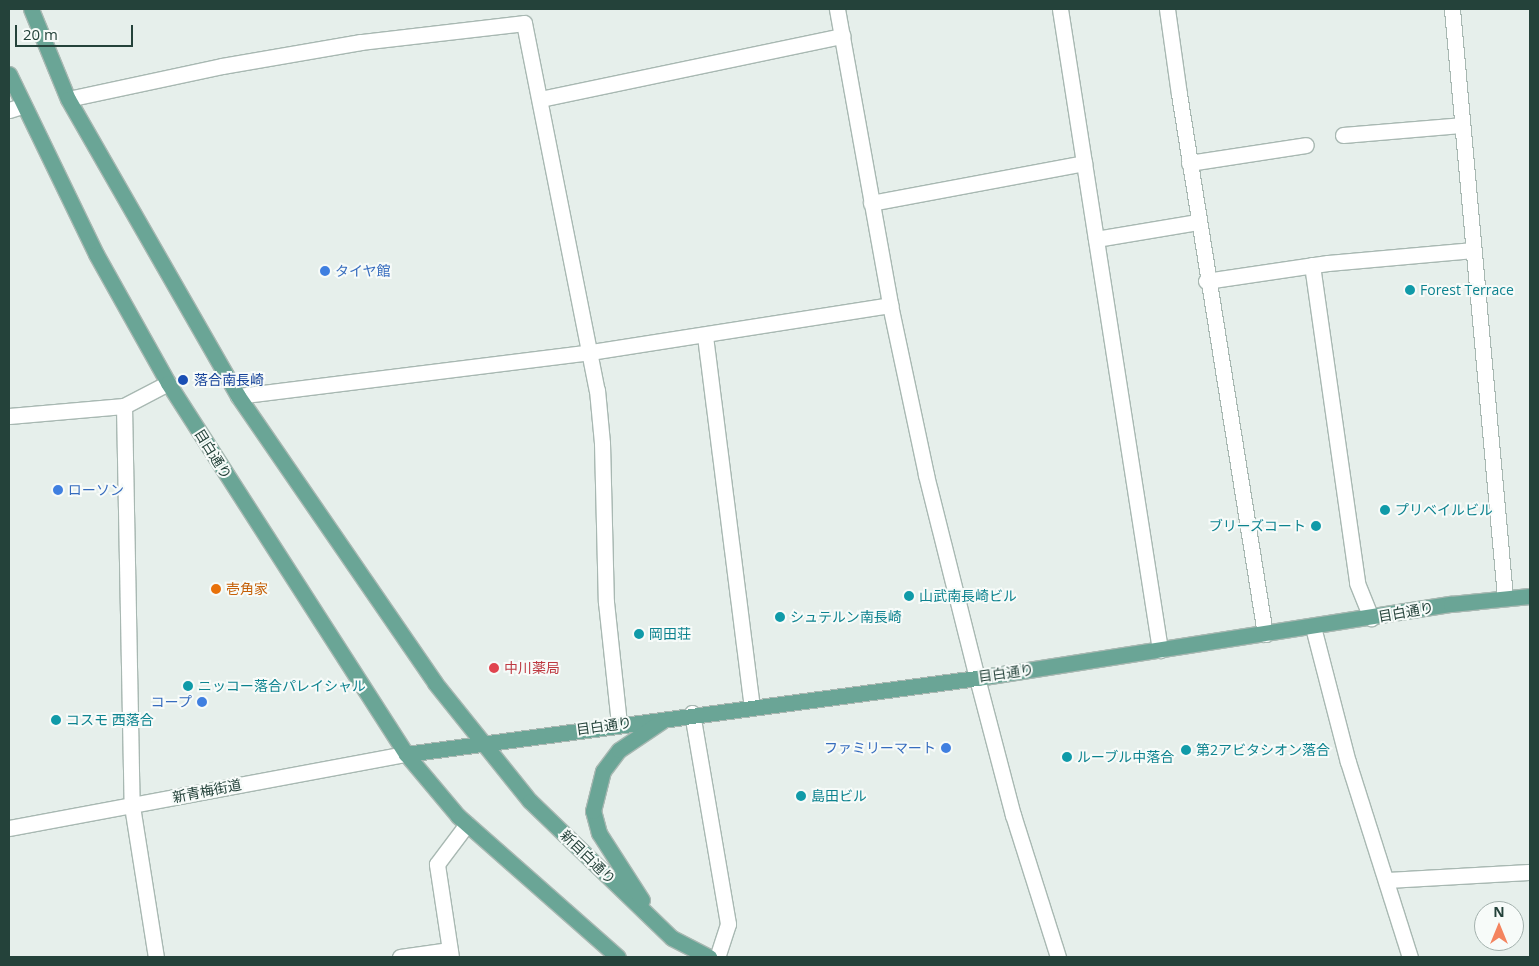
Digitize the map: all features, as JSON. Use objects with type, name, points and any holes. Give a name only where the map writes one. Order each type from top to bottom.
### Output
[{"type":"main road","points":[[31,9],[68,99],[238,396],[435,683],[480,743]]},
{"type":"main road","name":"目白通り","points":[[9,74],[15,108],[168,383],[406,754],[684,714],[977,678],[1505,597],[1530,596]]},
{"type":"main road","points":[[672,938],[614,859],[599,833],[593,810],[604,771],[619,750],[652,725],[684,714]]},
{"type":"main road","name":"新目白通り","points":[[480,743],[530,801],[672,938],[709,957]]},
{"type":"main road","points":[[406,754],[467,824],[618,957]]},
{"type":"street","points":[[837,9],[890,305],[926,475],[1013,815],[1058,957]]},
{"type":"street","points":[[1060,9],[1160,650]]},
{"type":"street","points":[[1167,9],[1206,281],[1266,634]]},
{"type":"street","points":[[1452,9],[1505,597]]},
{"type":"street","points":[[68,99],[222,66],[352,44],[524,23],[591,352],[602,444],[606,602],[619,724]]},
{"type":"street","points":[[540,98],[842,36]]},
{"type":"street","points":[[1343,135],[1461,125]]},
{"type":"street","points":[[1189,163],[1306,145]]},
{"type":"street","points":[[871,203],[1084,163]]},
{"type":"street","points":[[1096,239],[1198,222]]},
{"type":"street","points":[[1206,281],[1312,265],[1473,250]]},
{"type":"street","points":[[1312,265],[1358,583],[1371,618]]},
{"type":"street","points":[[238,396],[591,352],[705,336],[890,305]]},
{"type":"street","points":[[705,336],[752,706]]},
{"type":"street","points":[[9,416],[124,406],[168,383]]},
{"type":"street","points":[[124,406],[132,806],[156,957]]},
{"type":"street","points":[[1313,627],[1348,762],[1410,957]]},
{"type":"street","points":[[684,714],[728,924],[718,957]]},
{"type":"street","name":"新青梅街道","points":[[9,828],[406,754]]},
{"type":"street","points":[[400,957],[450,954],[436,864],[467,824]]},
{"type":"street","points":[[1386,880],[1530,872]]},
{"type":"place","name":"タイヤ館","points":[[325,271]]},
{"type":"place","name":"Forest Terrace","points":[[1410,290]]},
{"type":"place","name":"落合南長崎","points":[[183,380]]},
{"type":"place","name":"ローソン","points":[[58,490]]},
{"type":"place","name":"プリベイルビル","points":[[1385,510]]},
{"type":"place","name":"ブリーズコート","points":[[1316,526]]},
{"type":"place","name":"壱角家","points":[[216,589]]},
{"type":"place","name":"山武南長崎ビル","points":[[909,596]]},
{"type":"place","name":"シュテルン南長崎","points":[[780,617]]},
{"type":"place","name":"岡田荘","points":[[639,634]]},
{"type":"place","name":"中川薬局","points":[[494,668]]},
{"type":"place","name":"ニッコー落合パレイシャル","points":[[188,686]]},
{"type":"place","name":"コープ","points":[[202,702]]},
{"type":"place","name":"コスモ 西落合","points":[[56,720]]},
{"type":"place","name":"ファミリーマート","points":[[946,748]]},
{"type":"place","name":"第2アビタシオン落合","points":[[1186,750]]},
{"type":"place","name":"ルーブル中落合","points":[[1067,757]]},
{"type":"place","name":"島田ビル","points":[[801,796]]}]
